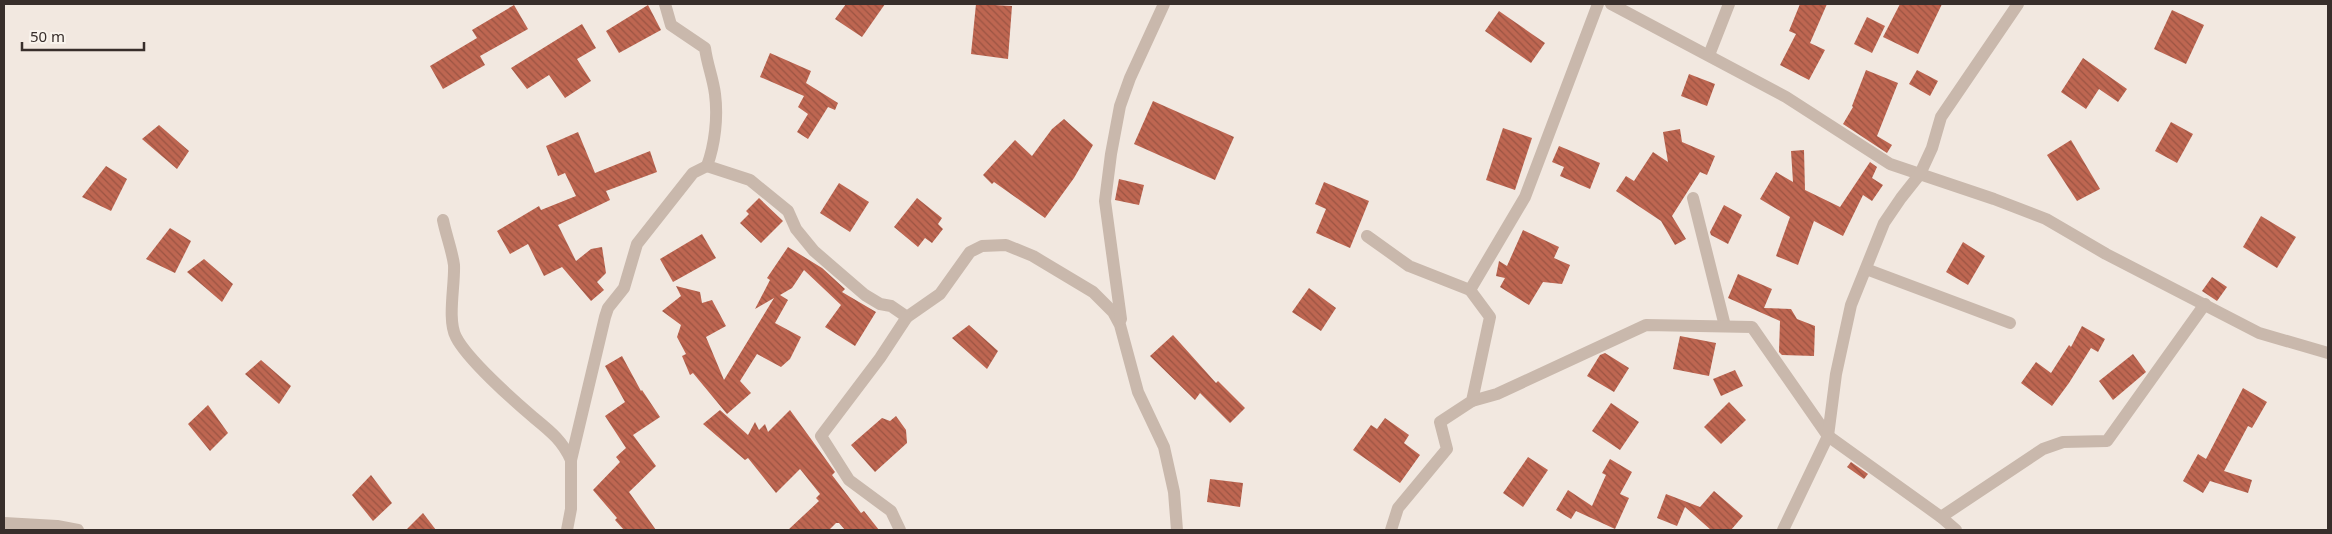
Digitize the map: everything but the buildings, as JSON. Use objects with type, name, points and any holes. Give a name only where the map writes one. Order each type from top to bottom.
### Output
[{"type":"street","points":[[567,530],[571,509],[571,460],[608,308],[624,288],[637,244],[693,173],[707,166],[712,152],[715,131],[715,93],[707,64],[705,48],[671,25],[665,4]]},
{"type":"street","points":[[1164,4],[1130,78],[1120,106],[1105,201],[1110,248],[1124,336],[1138,392],[1164,447],[1174,492],[1177,530]]},
{"type":"street","points":[[1470,290],[1525,197],[1598,4]]},
{"type":"street","points":[[1611,4],[1786,97],[1890,164],[1994,199],[2046,219],[2106,254],[2259,333],[2328,353]]},
{"type":"street","points":[[1709,55],[1729,4]]},
{"type":"street","points":[[1783,530],[1828,436],[1836,374],[1850,313],[1884,223],[1920,174],[1932,148],[1941,117],[2018,4]]},
{"type":"street","points":[[707,166],[750,180],[788,211],[796,229],[814,251],[866,295],[880,304],[891,306],[907,317]]},
{"type":"street","points":[[1693,198],[1725,326]]},
{"type":"street","points":[[443,220],[454,263],[452,327],[456,337],[463,349],[483,369],[562,442],[571,460]]},
{"type":"street","points":[[1368,236],[1409,266],[1470,290],[1490,318],[1472,401]]},
{"type":"street","points":[[900,530],[891,512],[849,480],[821,436],[880,358],[907,317],[940,294],[970,252],[982,246],[1006,245],[1033,256],[1093,292],[1114,312],[1124,336]]},
{"type":"street","points":[[1866,269],[2010,323]]},
{"type":"street","points":[[1941,517],[2043,449],[2063,442],[2107,442],[2205,304]]},
{"type":"street","points":[[1391,530],[1398,508],[1447,449],[1440,422],[1472,401],[1497,394],[1646,324],[1752,327],[1828,436],[1941,517],[1956,530]]},
{"type":"street","points":[[4,523],[57,526],[78,530]]}]
